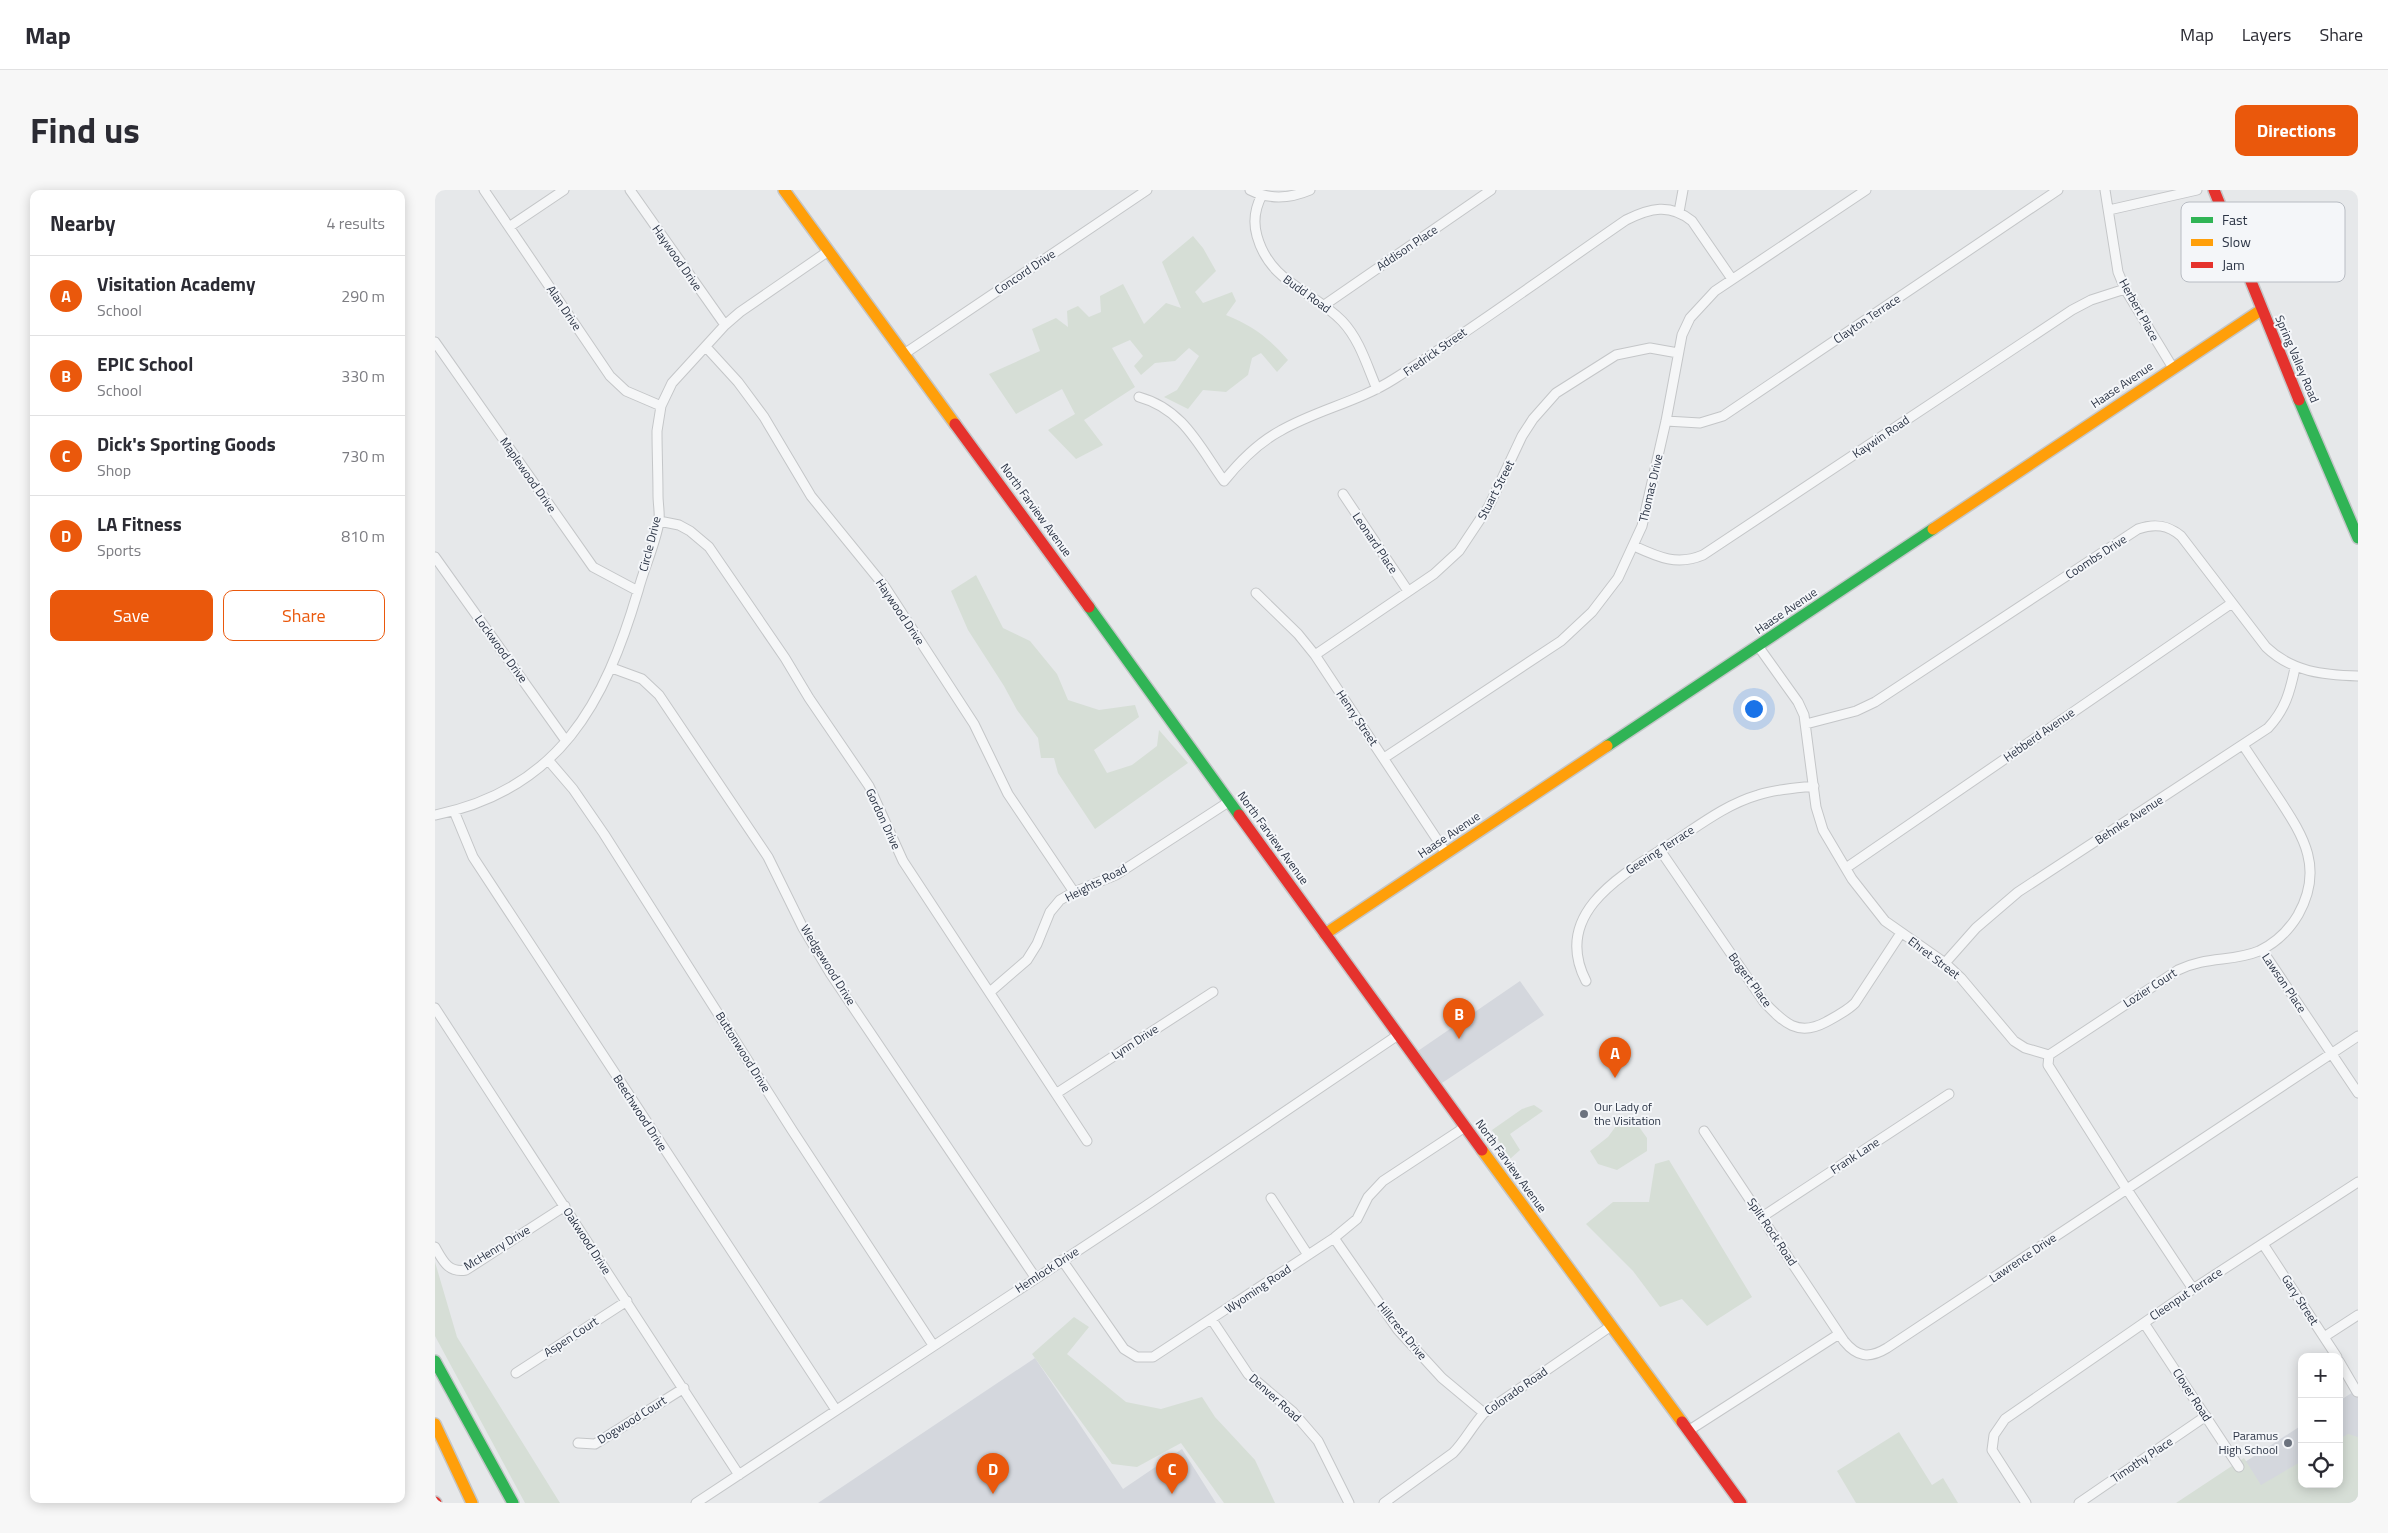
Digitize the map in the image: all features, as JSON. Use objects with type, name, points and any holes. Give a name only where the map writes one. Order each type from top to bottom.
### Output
[{"type":"main road","name":"North Farview Avenue","points":[[784,190],[827,252],[904,354],[1230,801],[1397,1035],[1741,1503]]},
{"type":"main road","name":"Spring Valley Road","points":[[2215,190],[2220,202]]},
{"type":"main road","name":"Spring Valley Road","points":[[2250,282],[2358,538]]},
{"type":"main road","name":"Haase Avenue","points":[[1325,934],[2261,310]]},
{"type":"main road","points":[[435,1361],[513,1503]]},
{"type":"main road","points":[[435,1424],[471,1503]]},
{"type":"street","name":"Alan Drive","points":[[484,190],[610,376],[626,391],[661,406]]},
{"type":"street","points":[[509,227],[564,190]]},
{"type":"street","name":"Haywood Drive","points":[[630,190],[725,325]]},
{"type":"street","name":"Concord Drive","points":[[904,354],[1147,190]]},
{"type":"street","points":[[1250,190],[1262,195],[1288,197],[1310,190]]},
{"type":"street","name":"Addison Place","points":[[1323,306],[1491,190]]},
{"type":"street","points":[[1683,190],[1679,212],[1692,221],[1732,279]]},
{"type":"street","name":"Thomas Drive","points":[[1384,758],[1561,641],[1579,626],[1607,594],[1634,546],[1647,510],[1682,335],[1690,318],[1715,291],[1866,190]]},
{"type":"street","name":"Clayton Terrace","points":[[1666,421],[1700,423],[1723,416],[2058,190]]},
{"type":"street","name":"Herbert Place","points":[[2105,190],[2118,272],[2125,289],[2173,368]]},
{"type":"street","points":[[2109,210],[2197,190]]},
{"type":"street","name":"Budd Road","points":[[1262,195],[1256,210],[1255,222],[1259,244],[1266,258],[1284,279],[1323,306],[1351,332],[1359,346],[1377,390]]},
{"type":"street","name":"Fredrick Street","points":[[1139,397],[1162,405],[1180,419],[1224,481],[1250,452],[1281,430],[1377,390],[1626,220],[1660,208],[1679,212]]},
{"type":"street","name":"Circle Drive","points":[[435,813],[454,811],[507,791],[549,761],[566,741],[600,691],[623,640],[659,521],[657,431],[661,406],[673,383],[739,312],[827,252]]},
{"type":"street","name":"Kaywin Road","points":[[1634,546],[1671,561],[1693,559],[1703,555],[2072,310],[2091,300],[2125,289]]},
{"type":"street","name":"Maplewood Drive","points":[[435,342],[593,567],[637,591]]},
{"type":"street","name":"Haywood Drive","points":[[706,347],[738,382],[764,417],[811,496],[885,587],[974,724],[1007,794],[1074,892]]},
{"type":"street","name":"Stuart Street","points":[[1315,655],[1434,574],[1459,551],[1489,506],[1522,436],[1533,419],[1556,393],[1616,355],[1650,348],[1679,353]]},
{"type":"street","name":"Leonard Place","points":[[1343,494],[1408,591]]},
{"type":"street","name":"Gordon Drive","points":[[659,521],[679,525],[690,531],[709,547],[869,786],[903,861],[1087,1141]]},
{"type":"street","name":"Coombs Drive","points":[[1805,724],[1856,711],[1875,702],[2138,529],[2147,526],[2166,526],[2181,536],[2266,647],[2276,657],[2295,668],[2328,674],[2358,676]]},
{"type":"street","name":"Lockwood Drive","points":[[435,557],[566,741]]},
{"type":"street","name":"Henry Street","points":[[1257,593],[1299,634],[1315,655],[1446,853]]},
{"type":"street","name":"Hebberd Avenue","points":[[1846,868],[2232,603]]},
{"type":"street","name":"Ehret Street","points":[[1758,646],[1798,702],[1805,724],[1816,807],[1823,830],[1846,868],[1874,908],[1901,933],[1945,964],[1973,991],[2003,1031],[2025,1048],[2049,1055]]},
{"type":"street","name":"Wedgewood Drive","points":[[611,668],[642,679],[659,695],[768,857],[803,928],[830,973],[1035,1278]]},
{"type":"street","name":"Behnke Avenue","points":[[1945,964],[1976,928],[2019,892],[2268,728],[2278,718],[2290,694],[2295,668]]},
{"type":"street","name":"Lawson Place","points":[[2243,745],[2303,836],[2310,866],[2307,894],[2301,909],[2285,932],[2262,950],[2358,1093]]},
{"type":"street","name":"Buttonwood Drive","points":[[549,761],[573,789],[604,834],[933,1345]]},
{"type":"street","name":"Geering Terrace","points":[[1586,981],[1577,958],[1582,923],[1588,910],[1613,881],[1742,800],[1773,791],[1814,786]]},
{"type":"street","name":"Heights Road","points":[[990,992],[1027,960],[1037,944],[1050,912],[1060,900],[1074,892],[1116,875],[1230,801]]},
{"type":"street","name":"Beechwood Drive","points":[[454,811],[473,857],[835,1410]]},
{"type":"street","name":"Bogert Place","points":[[1660,850],[1764,1002],[1790,1026],[1798,1029],[1815,1028],[1847,1011],[1855,1003],[1901,933]]},
{"type":"street","name":"Lozier Court","points":[[2049,1055],[2178,970],[2202,960],[2245,955],[2262,950]]},
{"type":"street","name":"Lynn Drive","points":[[1057,1093],[1213,992]]},
{"type":"street","name":"Oakwood Drive","points":[[435,1008],[739,1475]]},
{"type":"street","name":"Hemlock Drive","points":[[696,1503],[1063,1260],[1397,1035]]},
{"type":"street","name":"Lawrence Drive","points":[[1839,1334],[1855,1353],[1863,1356],[1877,1354],[2358,1036]]},
{"type":"street","points":[[2049,1055],[2048,1065],[2193,1289]]},
{"type":"street","name":"Frank Lane","points":[[1762,1217],[1949,1094]]},
{"type":"street","name":"Wyoming Road","points":[[1063,1260],[1124,1349],[1137,1357],[1145,1358],[1160,1354],[1334,1238],[1357,1219],[1368,1197],[1383,1181],[1465,1127]]},
{"type":"street","name":"Split Rock Road","points":[[1704,1131],[1839,1334]]},
{"type":"street","name":"Cleenput Terrace","points":[[2026,1503],[1992,1450],[1994,1435],[1999,1426],[2017,1410],[2193,1289],[2358,1182]]},
{"type":"street","points":[[1271,1198],[1308,1255]]},
{"type":"street","name":"McHenry Drive","points":[[435,1247],[447,1267],[453,1270],[466,1270],[565,1206]]},
{"type":"street","name":"Hillcrest Drive","points":[[1334,1238],[1398,1330],[1442,1378],[1484,1413]]},
{"type":"street","name":"Gary Street","points":[[2263,1244],[2334,1353]]},
{"type":"street","name":"Aspen Court","points":[[516,1373],[627,1301]]},
{"type":"street","points":[[2324,1337],[2358,1315]]},
{"type":"street","name":"Denver Road","points":[[1212,1320],[1248,1374],[1293,1412],[1318,1441],[1349,1503]]},
{"type":"street","name":"Clover Road","points":[[2144,1323],[2239,1468]]},
{"type":"street","name":"Colorado Road","points":[[1384,1503],[1453,1453],[1462,1444],[1473,1424],[1484,1413],[1611,1326]]},
{"type":"street","points":[[1688,1431],[1839,1334]]},
{"type":"street","points":[[2343,1368],[2357,1392]]},
{"type":"street","name":"Dogwood Court","points":[[578,1443],[595,1444],[683,1388]]},
{"type":"street","name":"Timothy Place","points":[[2079,1503],[2206,1416]]},
{"type":"shaded area","points":[[1193,236],[1203,248],[1216,271],[1195,292],[1203,303],[1232,292],[1236,301],[1226,315],[1260,333],[1288,360],[1277,372],[1261,353],[1252,358],[1248,375],[1226,392],[1203,390],[1188,409],[1164,397],[1177,390],[1199,356],[1189,348],[1175,361],[1155,363],[1141,375],[1134,366],[1143,356],[1130,340],[1112,348],[1135,387],[1084,420],[1103,445],[1076,459],[1048,430],[1075,414],[1062,389],[1016,414],[989,374],[1040,351],[1032,329],[1056,318],[1068,327],[1067,311],[1078,306],[1089,317],[1101,312],[1100,296],[1123,284],[1144,324],[1166,303],[1181,308],[1162,262]]},
{"type":"shaded area","points":[[976,575],[1003,628],[1030,641],[1057,674],[1068,700],[1099,710],[1135,705],[1139,717],[1094,750],[1107,773],[1132,765],[1157,746],[1159,730],[1188,763],[1095,829],[1058,773],[1054,758],[1041,758],[1038,738],[1017,710],[968,630],[951,591]]},
{"type":"shaded area","points":[[1520,981],[1544,1015],[1436,1087],[1412,1055]]},
{"type":"shaded area","points":[[1534,1105],[1543,1111],[1510,1134],[1520,1150],[1510,1159],[1492,1130],[1522,1109]]},
{"type":"shaded area","points":[[1629,1122],[1637,1124],[1647,1138],[1647,1151],[1617,1170],[1598,1164],[1590,1151],[1608,1137],[1616,1126]]},
{"type":"shaded area","points":[[1669,1160],[1752,1297],[1707,1326],[1682,1299],[1660,1307],[1633,1271],[1586,1224],[1613,1202],[1649,1202],[1655,1164]]},
{"type":"shaded area","points":[[435,1262],[457,1337],[560,1503],[525,1503],[435,1336]]},
{"type":"shaded area","points":[[1074,1317],[1089,1327],[1067,1354],[1126,1402],[1161,1409],[1202,1397],[1215,1417],[1255,1460],[1275,1503],[1224,1503],[1181,1443],[1137,1467],[1112,1464],[1032,1354]]},
{"type":"shaded area","points":[[1035,1358],[1123,1489],[1182,1449],[1216,1503],[818,1503]]},
{"type":"shaded area","name":"Paramus High School","points":[[2358,1389],[2358,1503],[2182,1503],[2298,1428],[2298,1488],[2343,1488],[2343,1398]]},
{"type":"shaded area","points":[[1899,1432],[1932,1485],[1943,1478],[1958,1503],[1856,1503],[1837,1471]]},
{"type":"shaded area","name":"Paramus High School","points":[[2348,1434],[2358,1437],[2358,1503],[2176,1503],[2244,1458],[2261,1485],[2298,1463],[2298,1488],[2343,1488],[2343,1437]]},
{"type":"traffic: fast","points":[[2299,400],[2358,538]]},
{"type":"traffic: fast","points":[[1607,746],[1933,529]]},
{"type":"traffic: fast","points":[[1089,607],[1239,815]]},
{"type":"traffic: fast","points":[[435,1361],[513,1503]]},
{"type":"traffic: slow","points":[[784,190],[955,424]]},
{"type":"traffic: slow","points":[[1933,529],[2261,310]]},
{"type":"traffic: slow","points":[[1325,934],[1607,746]]},
{"type":"traffic: slow","points":[[1482,1150],[1682,1422]]},
{"type":"traffic: slow","points":[[435,1424],[472,1503]]},
{"type":"traffic: jam","points":[[2214,190],[2219,202]]},
{"type":"traffic: jam","points":[[2251,282],[2299,400]]},
{"type":"traffic: jam","points":[[955,424],[1089,607]]},
{"type":"traffic: jam","points":[[1239,815],[1482,1150]]},
{"type":"traffic: jam","points":[[1682,1422],[1741,1503]]},
{"type":"place","name":"EPIC School","points":[[1459,1039]]},
{"type":"place","name":"Visitation Academy","points":[[1615,1078]]},
{"type":"place","name":"Our Lady of the Visitation","points":[[1584,1114]]},
{"type":"place","name":"Paramus High School","points":[[2288,1443]]},
{"type":"place","name":"LA Fitness","points":[[993,1494]]},
{"type":"place","name":"Dick's Sporting Goods","points":[[1172,1494]]}]
